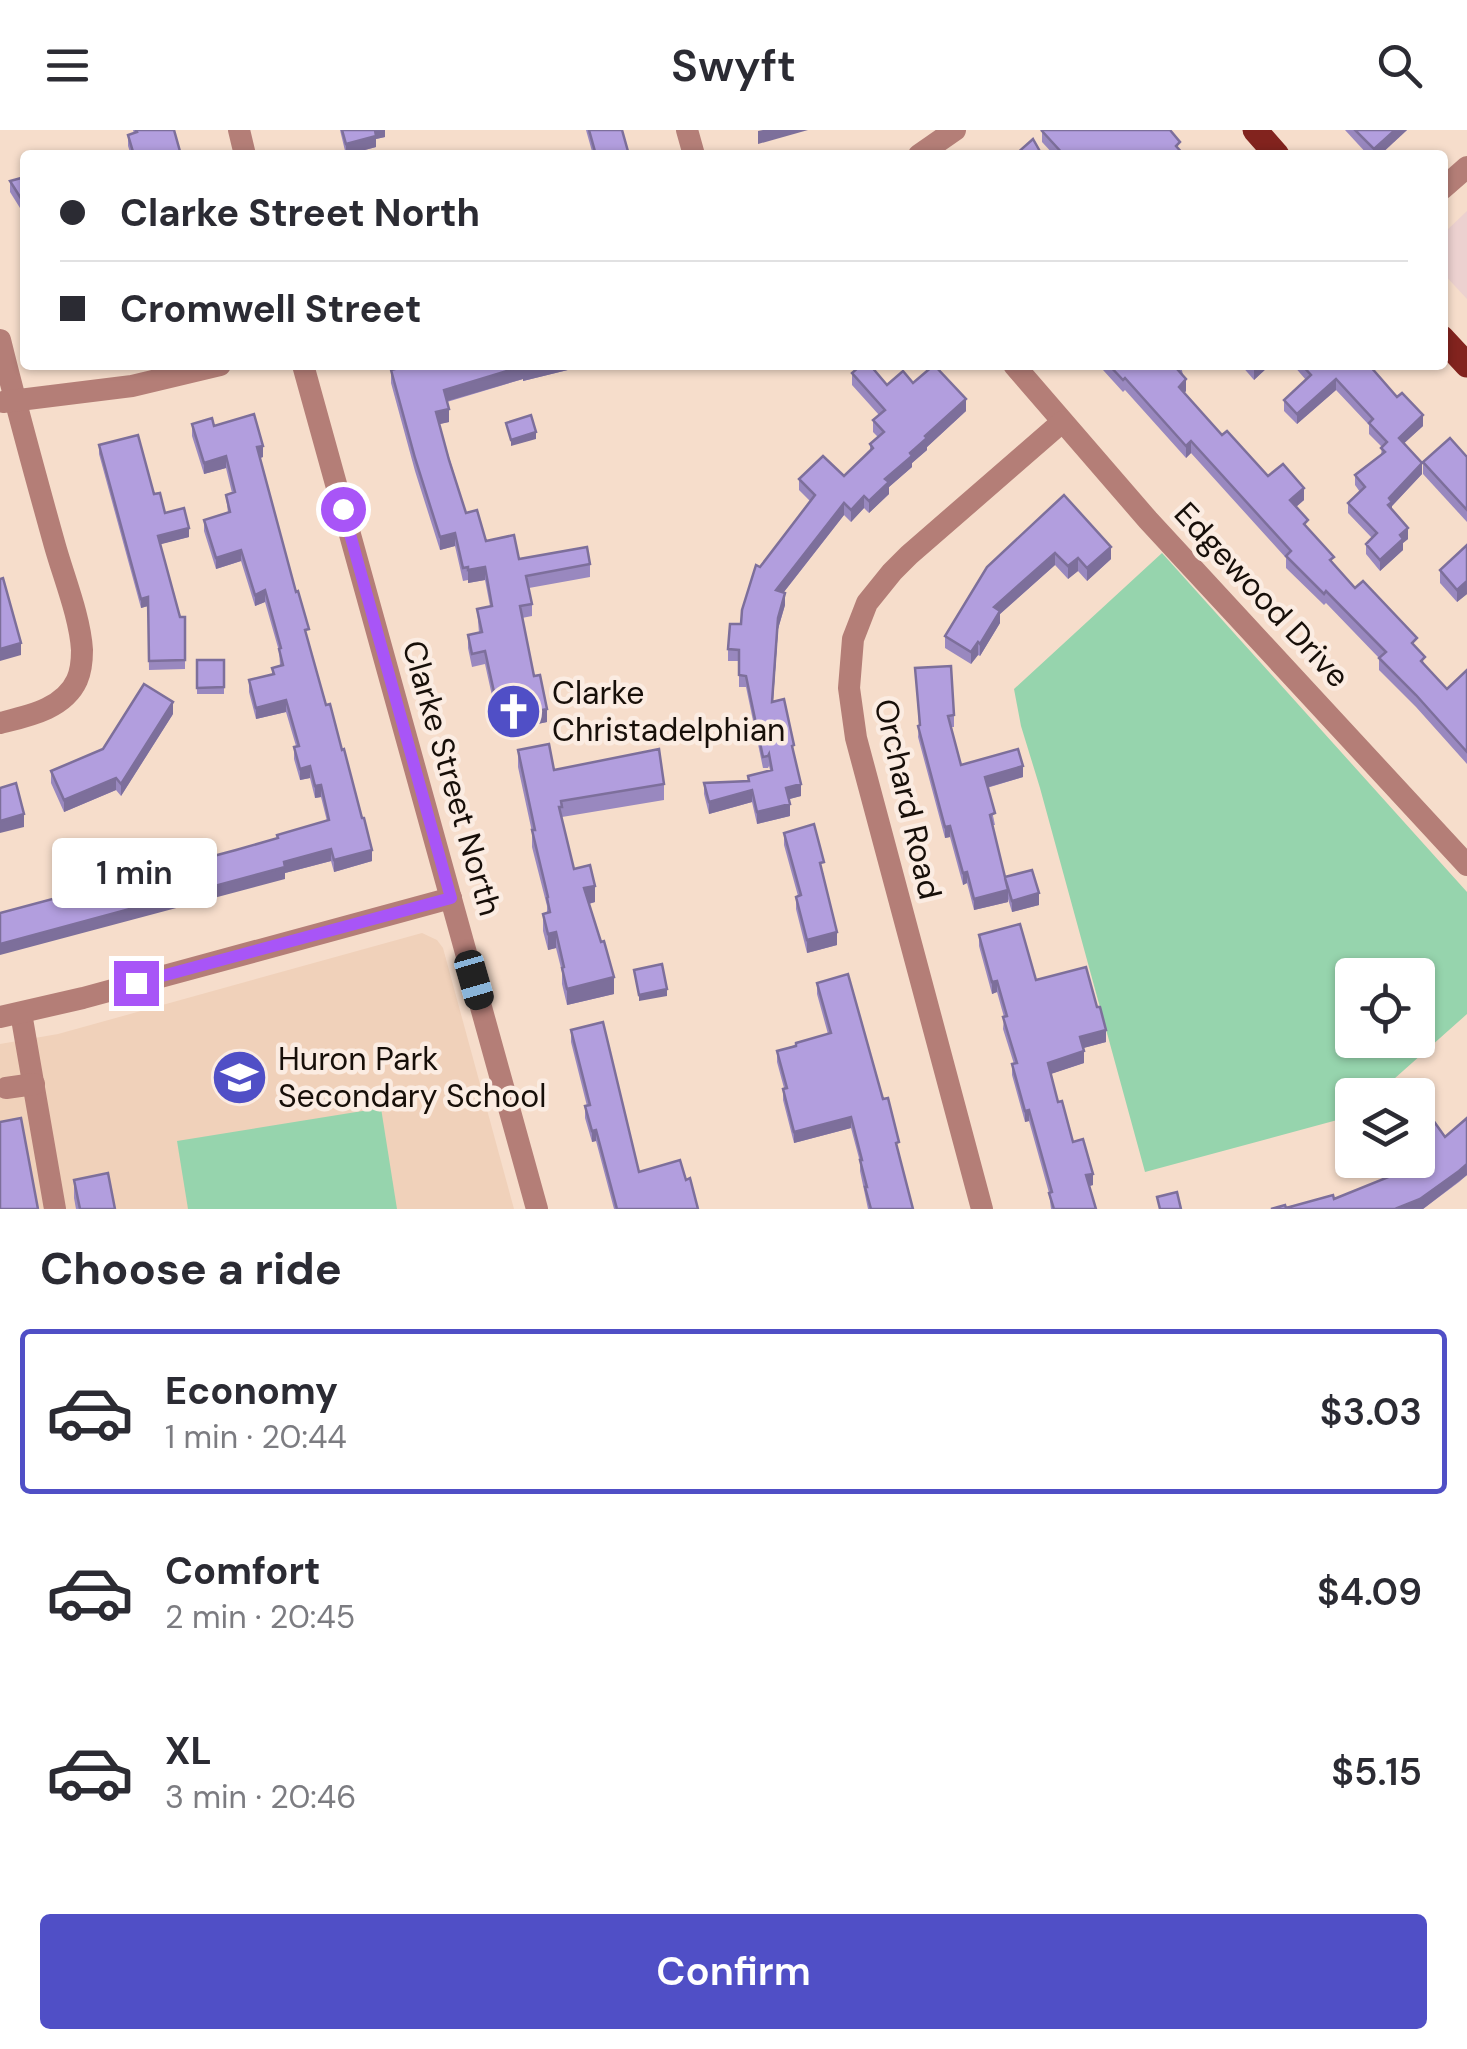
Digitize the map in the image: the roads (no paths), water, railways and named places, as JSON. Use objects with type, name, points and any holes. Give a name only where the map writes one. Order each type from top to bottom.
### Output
[{"type":"main road","points":[[1254,130],[1272,150]]},
{"type":"main road","points":[[1448,344],[1467,365]]},
{"type":"street","points":[[927,150],[955,130]]},
{"type":"street","points":[[1448,184],[1467,167]]},
{"type":"street","points":[[0,340],[8,402],[80,638],[81,663],[68,693],[54,705],[0,723]]},
{"type":"street","points":[[8,402],[132,386],[199,370]]},
{"type":"street","name":"Clarke Street North","points":[[304,370],[537,1209]]},
{"type":"street","name":"Edgewood Drive","points":[[1018,370],[1148,520],[1467,865]]},
{"type":"street","name":"Orchard Road","points":[[982,1209],[856,738],[849,688],[853,639],[867,603],[892,572],[1062,422]]},
{"type":"street","points":[[56,1209],[34,1084],[11,1015],[451,898]]},
{"type":"street","points":[[6,1088],[34,1084]]},
{"type":"place","name":"Clarke Christadelphian","points":[[513,711]]},
{"type":"place","name":"Huron Park Secondary School","points":[[239,1077]]}]
